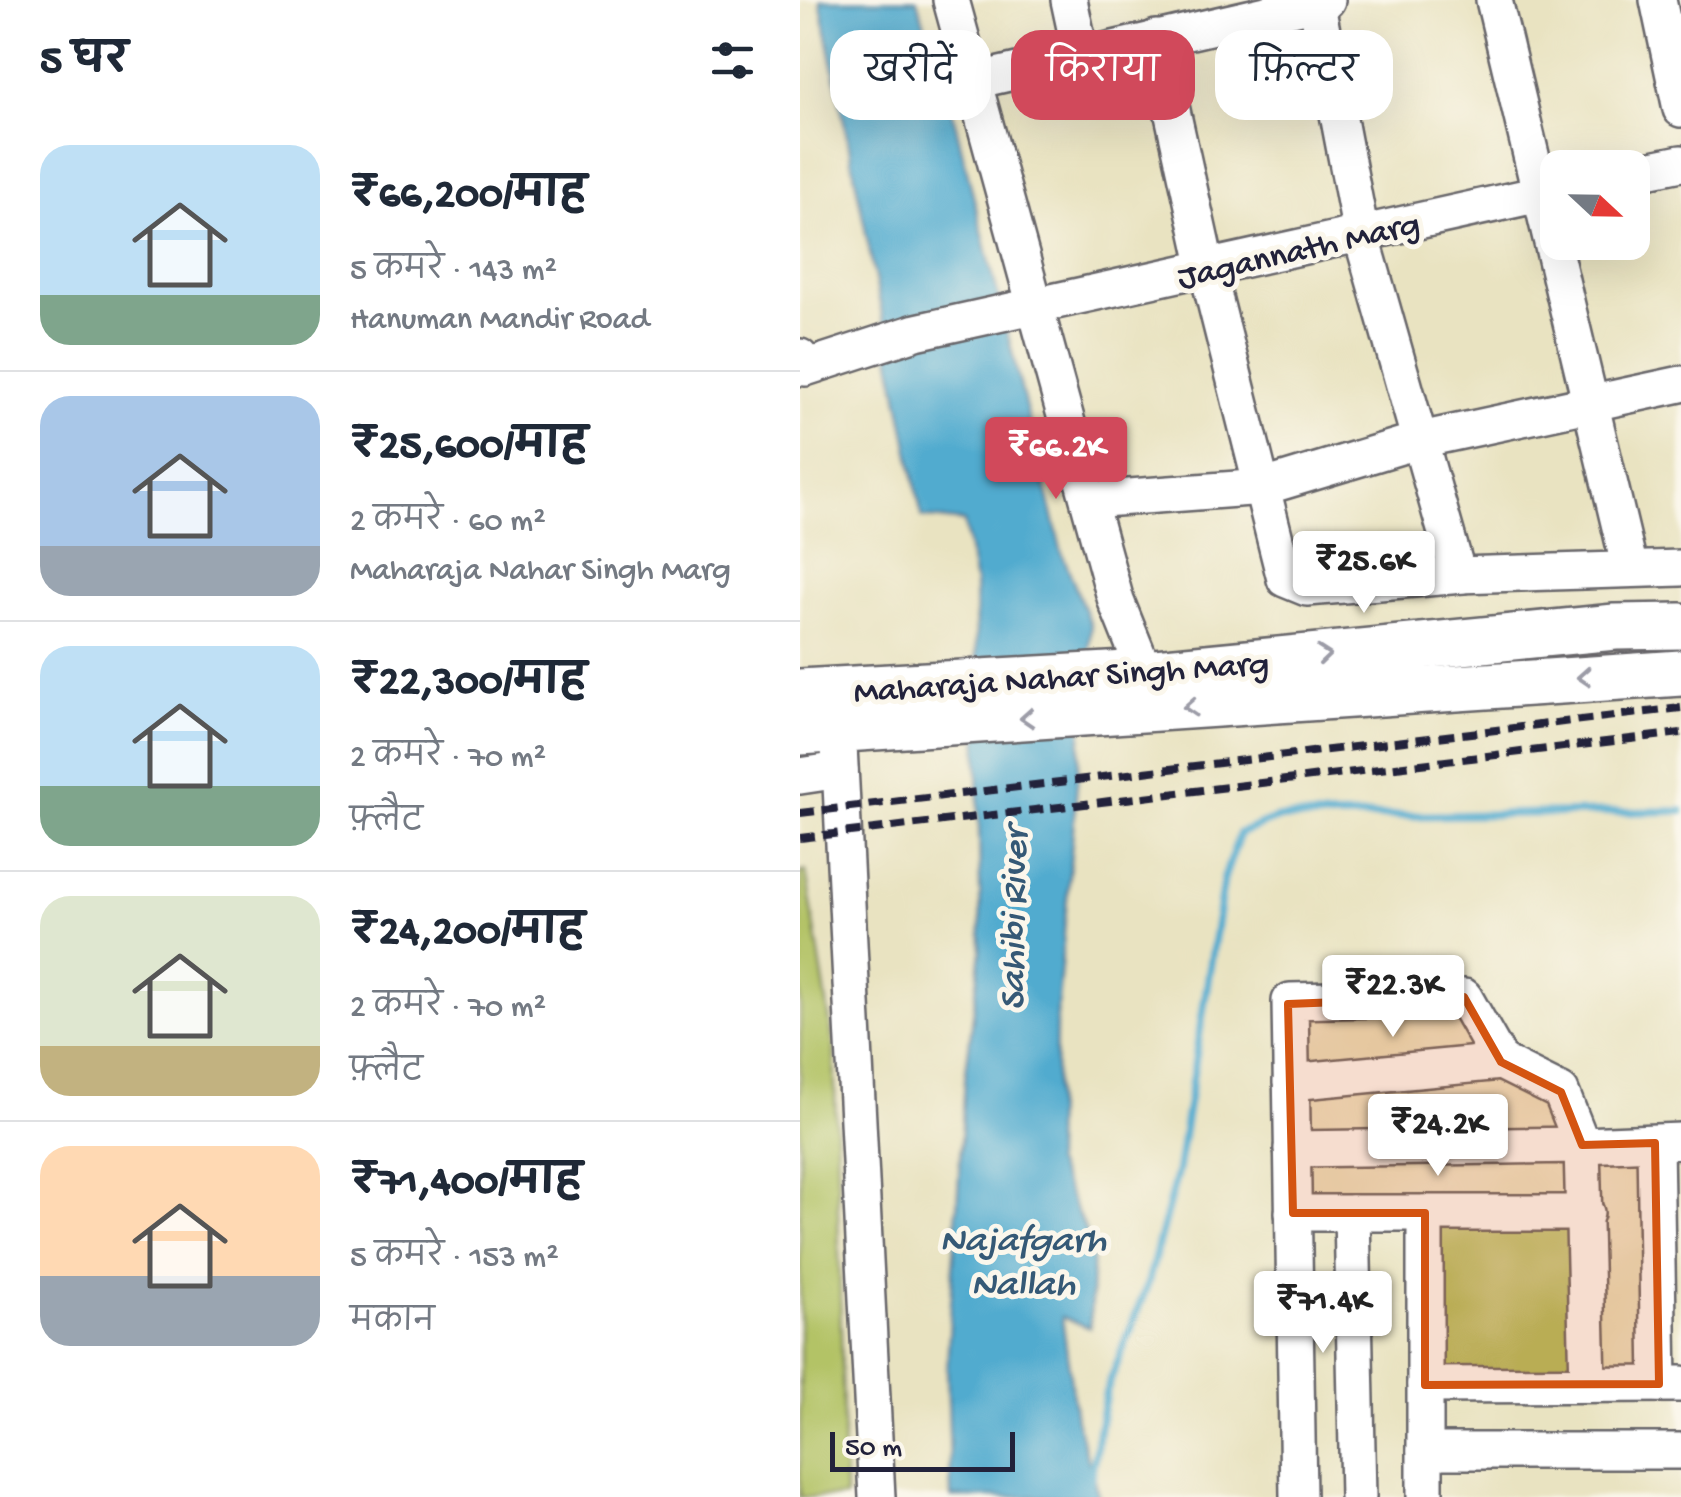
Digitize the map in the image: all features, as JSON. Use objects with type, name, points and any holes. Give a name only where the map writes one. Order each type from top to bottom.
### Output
[{"type":"main road","name":"Maharaja Nahar Singh Marg","points":[[823,723],[906,706],[1131,685],[1615,627],[1681,626]]},
{"type":"main road","name":"Maharaja Nahar Singh Marg","points":[[1131,685],[1681,673]]},
{"type":"street","points":[[952,0],[960,30]]},
{"type":"street","points":[[1068,0],[1075,30]]},
{"type":"street","points":[[1494,0],[1540,164]]},
{"type":"street","points":[[1658,0],[1681,110]]},
{"type":"street","points":[[1191,30],[1320,1],[1361,234],[1458,575],[1462,575]]},
{"type":"street","points":[[983,120],[1027,309],[1089,500],[1116,601],[1131,685]]},
{"type":"street","points":[[1174,120],[1207,269],[1286,579],[1295,586],[1462,575],[1681,568]]},
{"type":"street","points":[[1650,170],[1681,162]]},
{"type":"street","name":"Jagannath Marg","points":[[802,365],[916,332],[1540,194]]},
{"type":"street","points":[[1561,260],[1589,406],[1630,569]]},
{"type":"street","points":[[1089,500],[1264,487],[1420,440],[1681,384]]},
{"type":"street","points":[[800,776],[823,723]]},
{"type":"street","points":[[823,723],[876,1497]]},
{"type":"street","points":[[1298,1497],[1288,1004],[1296,1000],[1464,998],[1502,1062],[1561,1092],[1582,1144],[1588,1384]]},
{"type":"street","points":[[1291,1082],[1502,1062]]},
{"type":"street","points":[[1292,1149],[1668,1142],[1670,1384],[1425,1385]]},
{"type":"street","points":[[1425,1497],[1426,1212]]},
{"type":"street","points":[[1293,1213],[1586,1212]]},
{"type":"street","points":[[1352,1213],[1358,1497]]},
{"type":"street","points":[[1425,1451],[1681,1451]]},
{"type":"highlighted area","points":[[1464,997],[1501,1062],[1561,1092],[1582,1145],[1655,1143],[1659,1384],[1425,1385],[1425,1213],[1293,1213],[1288,1004]]},
{"type":"green space","points":[[806,871],[834,1048],[845,1497],[800,1497],[800,873]]},
{"type":"green space","points":[[1433,1226],[1580,1227],[1578,1375],[1431,1374]]},
{"type":"water","name":"Najafgarh Nallah","points":[[820,0],[917,0],[926,30],[830,30],[830,51]]},
{"type":"water","name":"Najafgarh Nallah","points":[[844,120],[954,120],[1062,553],[1091,626],[1056,1024],[1054,1162],[1093,1247],[1090,1328],[1062,1317],[1076,1419],[1099,1497],[951,1497],[947,1367],[965,1079],[981,951],[975,583],[964,522],[922,517]]},
{"type":"waterway","points":[[1087,1497],[1106,1392],[1148,1283],[1178,1169],[1224,878],[1240,833],[1278,818],[1681,811]]},
{"type":"railway","points":[[800,813],[1681,708]]},
{"type":"railway","points":[[800,838],[1681,733]]},
{"type":"water label","name":"Sahibi River","points":[[1011,919]]}]
